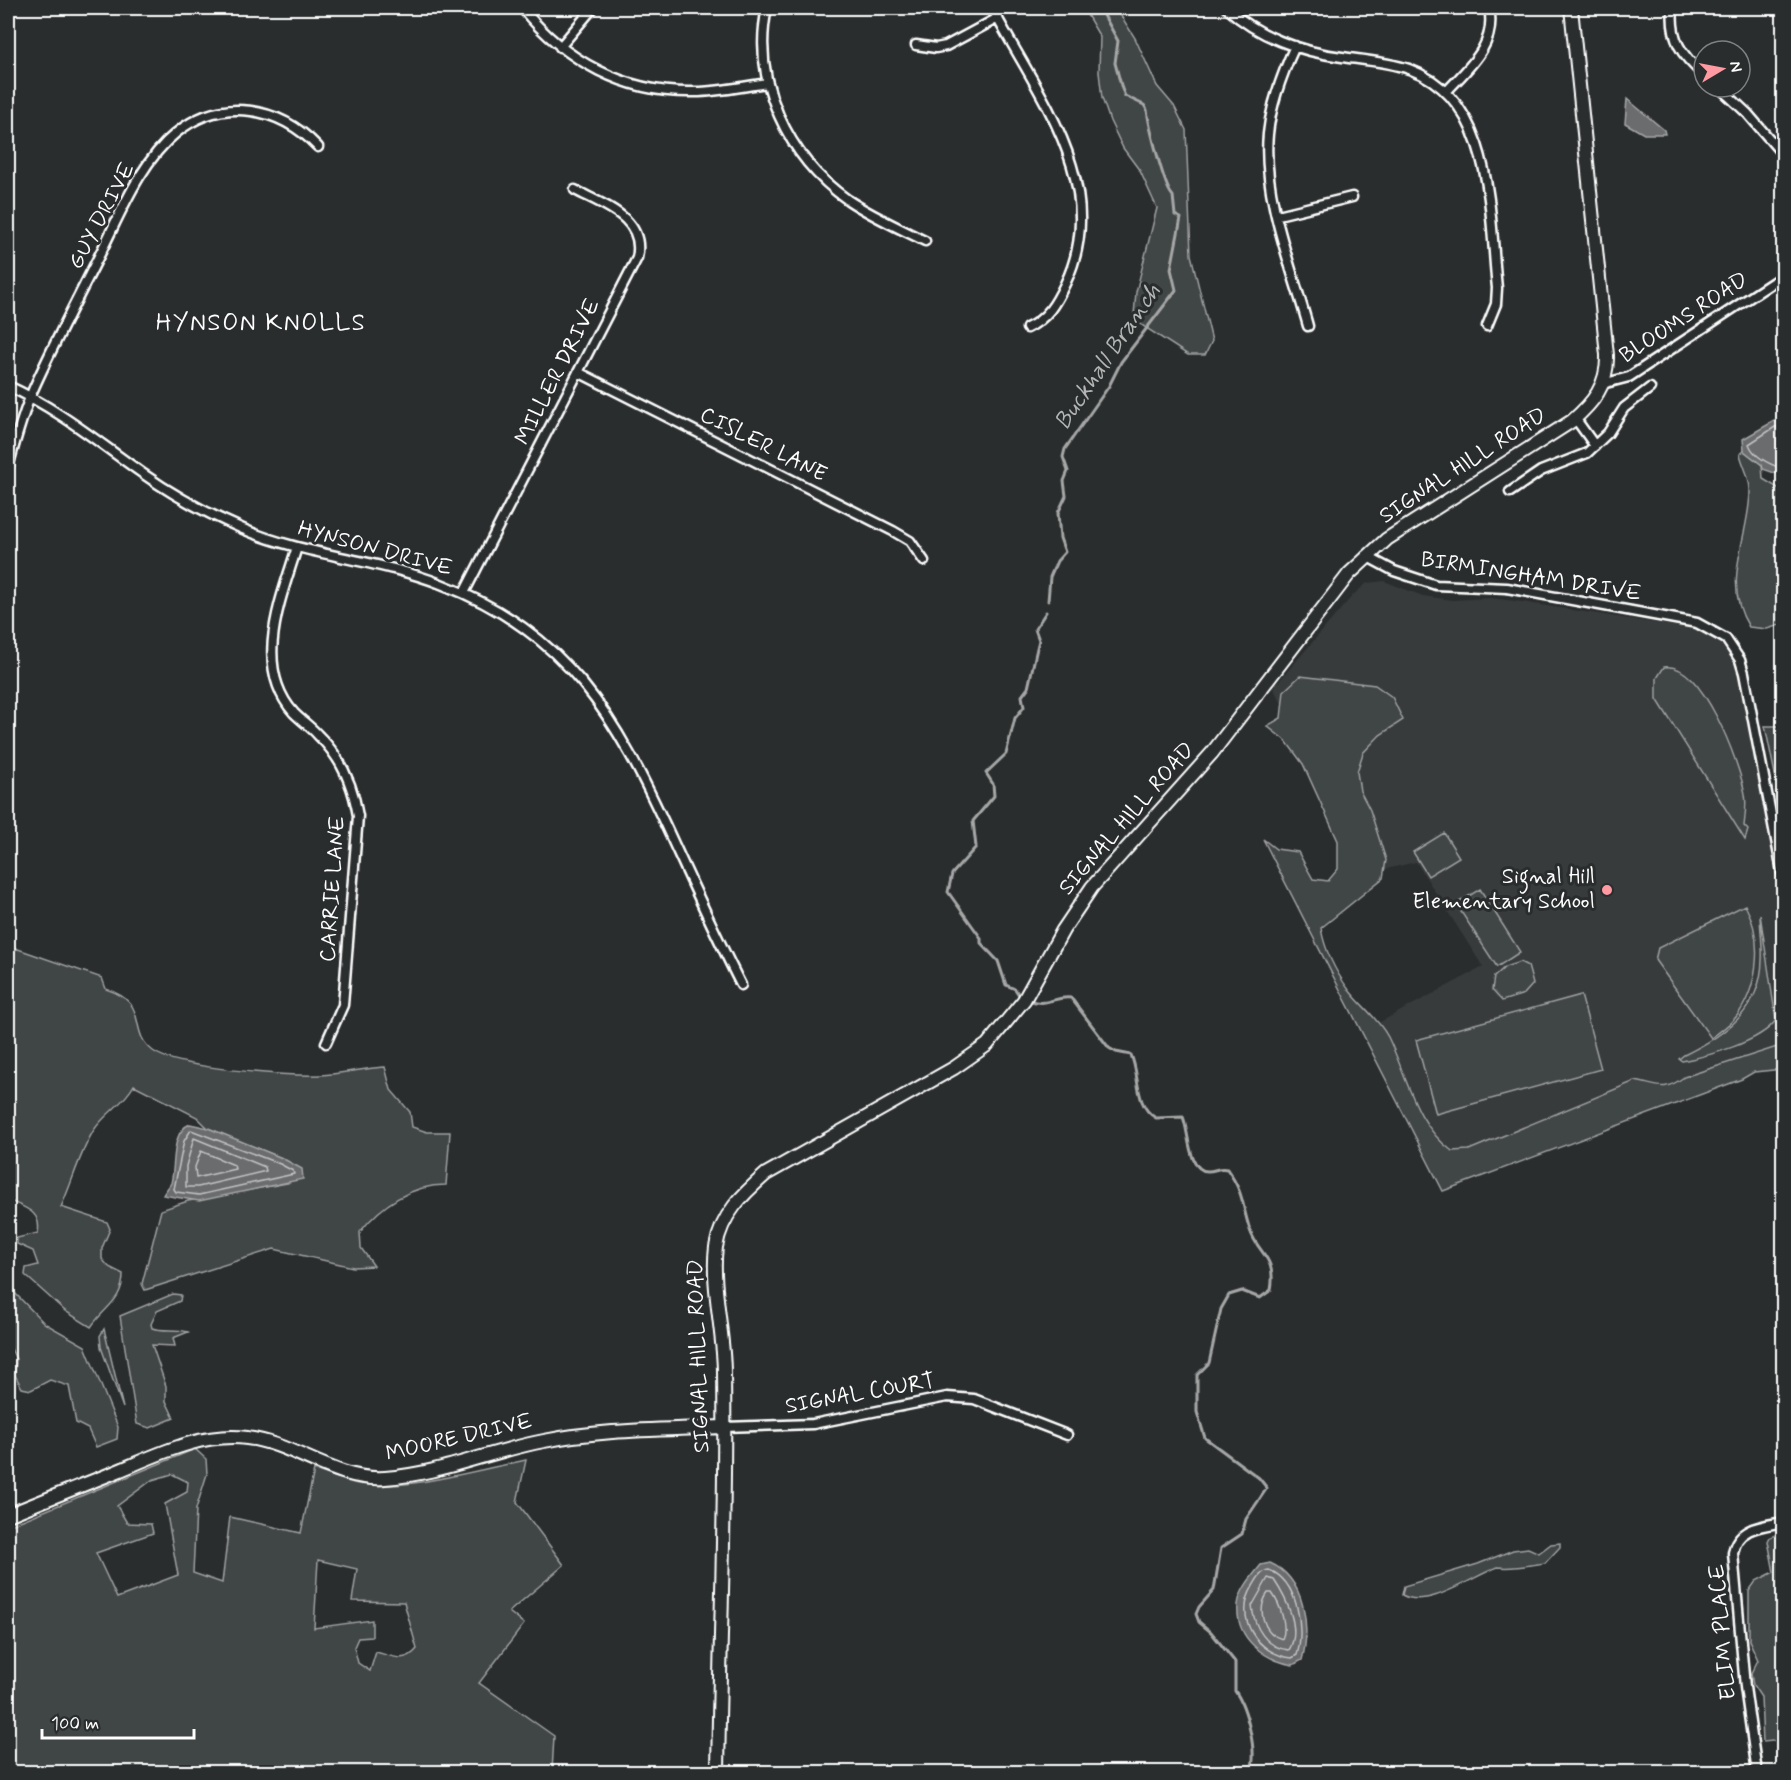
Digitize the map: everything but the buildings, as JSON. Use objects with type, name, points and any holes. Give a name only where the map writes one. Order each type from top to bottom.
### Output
[{"type":"main road","name":"SIGNAL HILL ROAD","points":[[718,1773],[724,1357],[715,1265],[720,1232],[734,1205],[766,1174],[962,1063],[1000,1032],[1024,1000],[1063,930],[1092,887],[1220,744],[1336,590],[1366,556],[1387,539],[1575,418],[1597,396],[1602,384],[1607,355],[1572,8]]},
{"type":"main road","name":"MOORE DRIVE","points":[[8,1515],[160,1454],[213,1438],[248,1438],[265,1442],[332,1470],[385,1478],[443,1468],[514,1447],[562,1438],[607,1432],[724,1427]]},
{"type":"street","points":[[522,8],[560,47],[597,71],[652,89],[695,92],[768,83]]},
{"type":"street","points":[[560,47],[593,8]]},
{"type":"street","points":[[767,8],[764,34],[768,83],[783,127],[817,174],[863,210],[925,241]]},
{"type":"street","points":[[992,8],[1062,137],[1076,177],[1081,202],[1080,238],[1069,276],[1046,316],[1027,328]]},
{"type":"street","points":[[1227,8],[1263,32],[1295,46],[1324,55],[1401,67],[1426,77],[1446,92],[1464,113],[1473,131],[1483,166],[1497,288],[1496,304],[1487,326]]},
{"type":"street","points":[[1446,92],[1477,59],[1485,46],[1492,26],[1489,8]]},
{"type":"street","points":[[1673,8],[1674,39],[1692,64]]},
{"type":"street","points":[[916,45],[936,48],[946,46],[998,18]]},
{"type":"street","points":[[1295,46],[1276,95],[1268,136],[1269,177],[1308,326]]},
{"type":"street","points":[[1732,99],[1784,156]]},
{"type":"street","name":"GUY DRIVE","points":[[8,468],[31,397],[130,197],[153,159],[175,133],[203,116],[219,111],[243,109],[258,111],[285,121],[318,147]]},
{"type":"street","name":"MILLER DRIVE","points":[[464,593],[638,258],[636,232],[626,218],[575,190]]},
{"type":"street","points":[[1278,215],[1352,197]]},
{"type":"street","name":"BLOOMS ROAD","points":[[1602,384],[1629,377],[1784,276]]},
{"type":"street","name":"CISLER LANE","points":[[578,372],[893,531],[910,541],[924,561]]},
{"type":"street","name":"HYNSON DRIVE","points":[[8,386],[72,422],[176,495],[243,529],[297,547],[415,575],[464,593],[531,632],[570,667],[598,700],[639,769],[741,985]]},
{"type":"street","points":[[1510,492],[1541,471],[1581,456],[1595,446],[1624,408],[1650,388]]},
{"type":"street","points":[[1575,418],[1595,446]]},
{"type":"street","name":"CARRIE LANE","points":[[297,547],[276,612],[273,647],[276,676],[280,691],[293,712],[318,734],[343,767],[356,800],[358,816],[343,1005],[326,1043]]},
{"type":"street","name":"BIRMINGHAM DRIVE","points":[[1366,556],[1394,571],[1436,585],[1507,588],[1549,595],[1697,623],[1726,639],[1737,654],[1744,673],[1784,882]]},
{"type":"street","name":"SIGNAL COURT","points":[[724,1427],[813,1424],[947,1397],[974,1399],[1068,1435]]},
{"type":"street","name":"ELIM PLACE","points":[[1757,1773],[1745,1687],[1733,1553],[1736,1541],[1744,1533],[1784,1522]]},
{"type":"shaded area","points":[[1083,8],[1120,8],[1121,16],[1135,38],[1157,86],[1174,106],[1186,130],[1191,255],[1212,341],[1205,355],[1188,355],[1137,322],[1134,315],[1136,292],[1157,208],[1140,171],[1123,148],[1110,121],[1102,98],[1099,72],[1100,37]]},
{"type":"shaded area","points":[[1744,451],[1762,465],[1763,479],[1783,491],[1783,624],[1767,629],[1749,627],[1741,610],[1737,593],[1739,559],[1750,490],[1740,454]]},
{"type":"shaded area","name":"Signal Hill Elementary School","points":[[1384,581],[1423,596],[1453,600],[1490,598],[1515,601],[1703,631],[1727,645],[1735,660],[1783,909],[1783,1053],[1447,1184],[1365,1030],[1483,967],[1416,862],[1378,871],[1273,688],[1353,595],[1367,583]]},
{"type":"shaded area","points":[[1664,667],[1678,669],[1692,680],[1705,696],[1717,717],[1742,780],[1746,806],[1744,826],[1748,830],[1745,840],[1657,699],[1657,678]]},
{"type":"shaded area","points":[[1300,676],[1375,685],[1392,697],[1403,720],[1380,735],[1363,753],[1357,772],[1360,791],[1370,810],[1386,860],[1383,878],[1321,928],[1331,961],[1339,976],[1384,1030],[1420,1113],[1439,1140],[1452,1151],[1469,1150],[1635,1081],[1655,1086],[1671,1085],[1684,1077],[1780,1046],[1783,1047],[1783,1069],[1754,1072],[1742,1079],[1443,1191],[1263,839],[1276,849],[1298,852],[1313,879],[1328,881],[1338,869],[1338,841],[1303,764],[1286,741],[1267,726],[1281,718],[1284,691]]},
{"type":"shaded area","points":[[1765,726],[1783,726],[1783,834],[1782,808]]},
{"type":"shaded area","points":[[1444,833],[1459,857],[1428,876],[1413,852]]},
{"type":"shaded area","points":[[1480,889],[1520,952],[1497,967],[1456,904]]},
{"type":"shaded area","points":[[1745,905],[1751,918],[1756,946],[1751,988],[1736,1017],[1711,1038],[1655,960],[1658,948]]},
{"type":"shaded area","points":[[1760,914],[1776,1020],[1769,1028],[1747,1041],[1706,1056],[1682,1061],[1679,1059],[1713,1039],[1738,1019],[1748,1007],[1760,978],[1762,949]]},
{"type":"shaded area","points":[[15,948],[102,978],[106,989],[129,1002],[145,1043],[153,1051],[166,1057],[208,1067],[285,1074],[321,1075],[385,1067],[391,1090],[410,1112],[412,1127],[427,1132],[450,1132],[446,1185],[421,1189],[398,1198],[368,1222],[360,1232],[361,1248],[374,1266],[353,1267],[274,1249],[145,1290],[142,1284],[161,1210],[188,1201],[288,1183],[282,1158],[208,1128],[197,1117],[134,1085],[125,1098],[94,1130],[84,1148],[61,1207],[107,1222],[110,1229],[102,1248],[102,1259],[109,1267],[123,1274],[120,1291],[91,1327],[65,1311],[25,1275],[26,1268],[38,1265],[33,1251],[17,1244],[17,1238],[38,1233],[39,1226],[31,1211],[8,1200],[8,1007]]},
{"type":"shaded area","points":[[1520,962],[1528,966],[1533,984],[1524,994],[1502,1001],[1492,990],[1494,977],[1505,967]]},
{"type":"shaded area","points":[[1581,995],[1601,1069],[1436,1114],[1416,1040]]},
{"type":"shaded area","points":[[8,1286],[44,1323],[85,1346],[118,1427],[117,1439],[96,1447],[88,1429],[76,1423],[69,1386],[50,1380],[31,1390],[22,1388],[15,1375],[16,1359],[8,1343]]},
{"type":"shaded area","points":[[173,1294],[181,1295],[180,1301],[157,1311],[151,1324],[152,1328],[156,1329],[188,1332],[173,1338],[175,1346],[152,1345],[166,1386],[166,1401],[174,1418],[150,1428],[137,1424],[120,1316]]},
{"type":"shaded area","points":[[104,1329],[123,1408],[101,1347],[100,1336]]},
{"type":"shaded area","points":[[195,1449],[206,1459],[207,1474],[196,1509],[193,1573],[222,1583],[230,1517],[301,1533],[314,1470],[358,1484],[398,1485],[526,1460],[517,1502],[564,1565],[509,1612],[524,1624],[479,1683],[554,1736],[552,1772],[8,1772],[8,1526]],"holes":[[[172,1474],[188,1482],[187,1492],[165,1504],[178,1575],[117,1598],[96,1553],[153,1533],[151,1524],[127,1523],[117,1506],[152,1480]],[[318,1560],[357,1569],[352,1601],[404,1602],[417,1649],[403,1658],[376,1652],[370,1671],[358,1663],[354,1647],[358,1638],[372,1637],[372,1620],[314,1628]]]},
{"type":"shaded area","points":[[1783,1532],[1783,1740],[1763,1742],[1761,1697],[1753,1685],[1751,1674],[1758,1660],[1749,1640],[1749,1591],[1756,1581],[1774,1572],[1768,1541],[1770,1537]]},
{"type":"shaded area","points":[[1560,1543],[1560,1547],[1545,1563],[1498,1567],[1450,1590],[1424,1598],[1402,1595],[1404,1586],[1478,1564],[1513,1550],[1528,1548],[1539,1553],[1551,1544]]},
{"type":"water","points":[[1627,99],[1664,130],[1665,134],[1644,134],[1625,123]]},
{"type":"water","points":[[1774,421],[1783,422],[1783,476],[1763,469],[1762,465],[1744,451],[1743,439]]},
{"type":"water","points":[[190,1124],[208,1128],[282,1158],[302,1169],[303,1179],[199,1201],[163,1195],[171,1183],[179,1134]]},
{"type":"water","points":[[1270,1563],[1282,1570],[1291,1580],[1302,1605],[1306,1633],[1305,1647],[1302,1660],[1293,1665],[1262,1653],[1246,1637],[1238,1617],[1238,1605],[1243,1589],[1261,1565]]},
{"type":"waterway","name":"Buckhall Branch","points":[[1048,601],[1050,577],[1057,561],[1065,552],[1060,538],[1058,513],[1066,496],[1064,481],[1068,471],[1063,457],[1065,449],[1109,386],[1121,362],[1176,290],[1171,269],[1181,218],[1175,215],[1173,196],[1161,169],[1147,110],[1144,105],[1125,96],[1122,89],[1115,63],[1118,41],[1100,8]]},
{"type":"waterway","name":"Buckhall Branch","points":[[1019,995],[1015,989],[1006,985],[998,961],[981,943],[981,938],[948,892],[952,874],[976,847],[973,821],[994,796],[993,784],[986,773],[1006,754],[1015,718],[1024,707],[1022,696],[1028,688],[1039,640],[1035,629],[1046,612]]},
{"type":"waterway","name":"Buckhall Branch","points":[[1031,1001],[1042,1002],[1071,998],[1109,1048],[1131,1055],[1141,1098],[1149,1113],[1156,1118],[1183,1117],[1196,1165],[1208,1171],[1227,1169],[1233,1178],[1240,1193],[1253,1238],[1266,1257],[1271,1270],[1271,1290],[1260,1298],[1242,1291],[1229,1295],[1221,1309],[1209,1363],[1197,1375],[1197,1412],[1205,1438],[1259,1478],[1267,1488],[1246,1519],[1242,1534],[1221,1548],[1214,1590],[1196,1614],[1199,1622],[1211,1632],[1235,1662],[1235,1691],[1247,1718],[1252,1742],[1250,1772]]},
{"type":"place","name":"Signal Hill Elementary School","points":[[1607,890]]},
{"type":"district","name":"HYNSON KNOLLS","points":[[261,323]]}]
